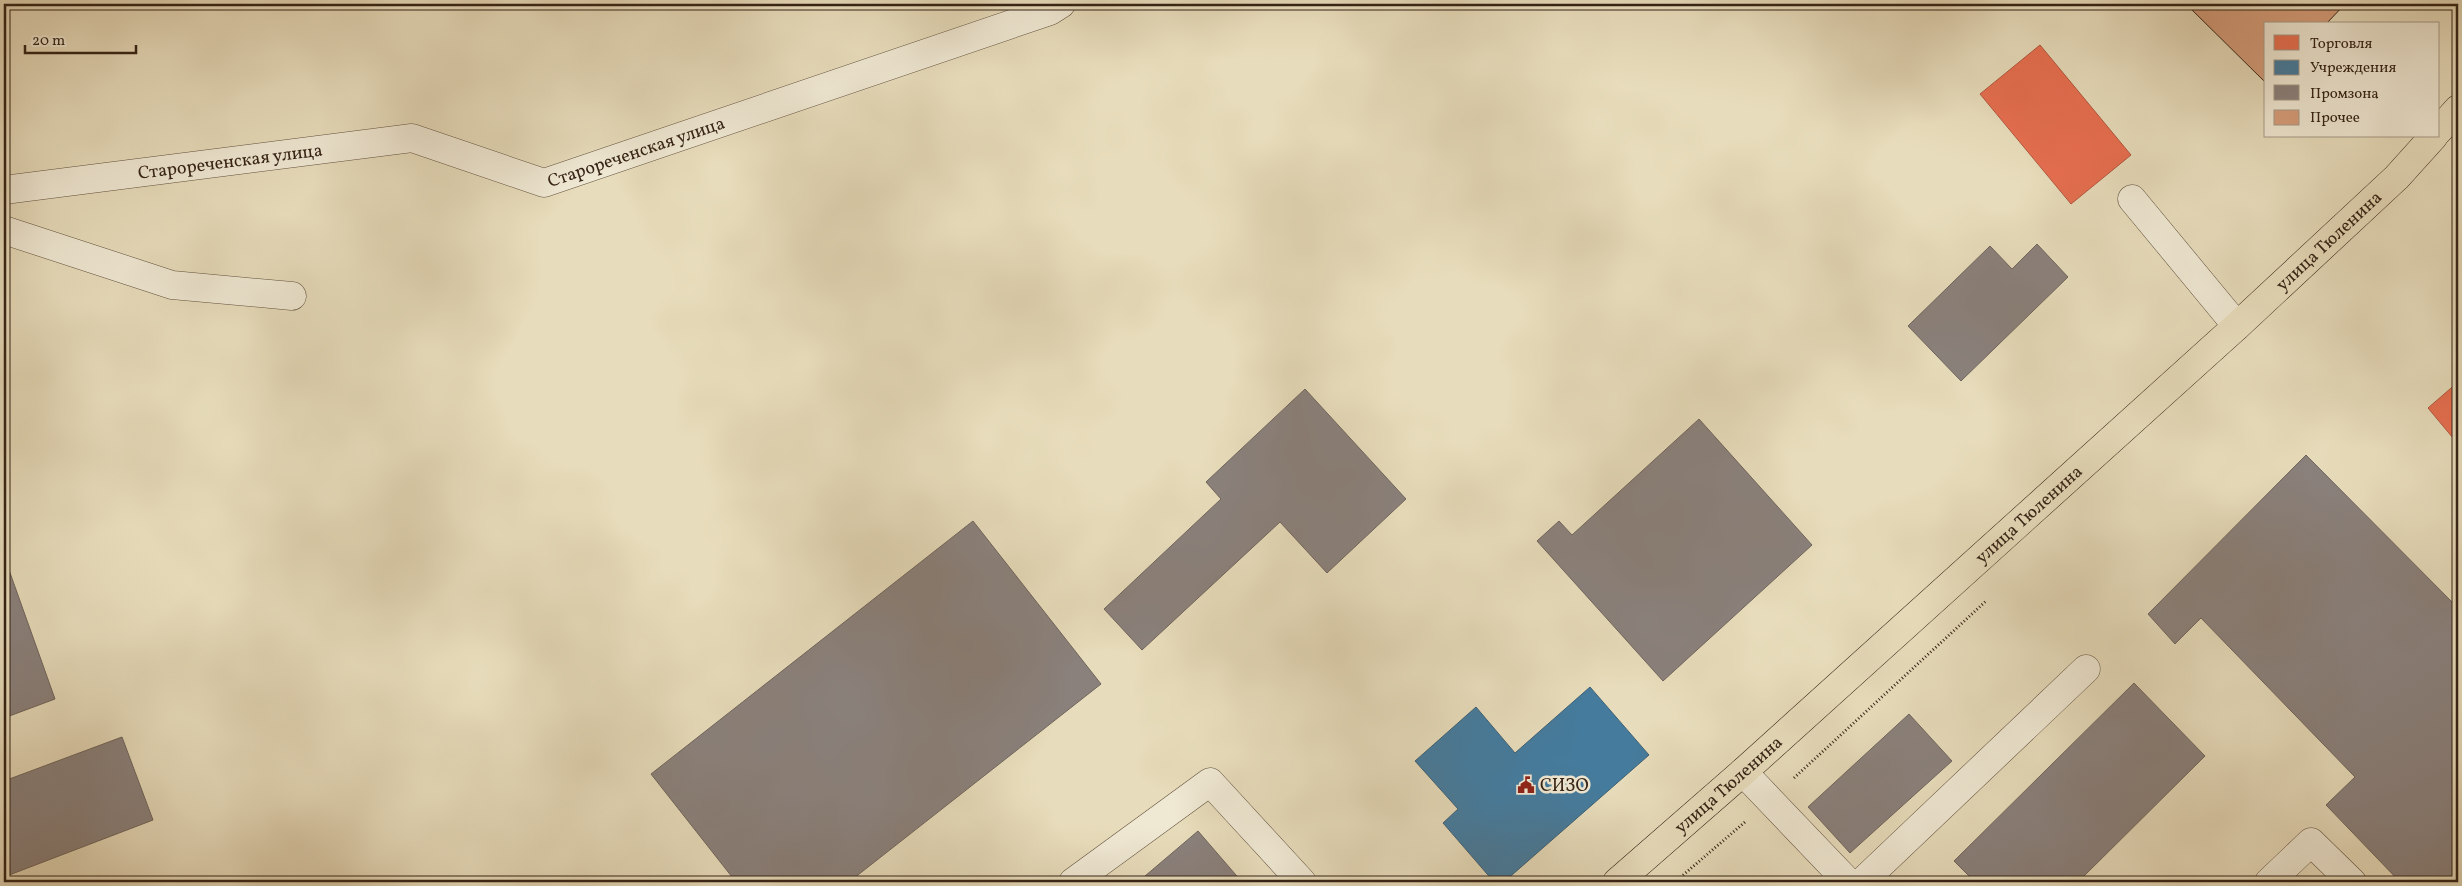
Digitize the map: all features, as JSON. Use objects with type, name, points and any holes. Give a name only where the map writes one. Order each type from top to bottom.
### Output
[{"type":"main road","points":[[2440,129],[2458,109]]},
{"type":"main road","name":"улица Тюленина","points":[[1617,882],[1743,772],[2237,326],[2396,177],[2432,138]]},
{"type":"street","name":"Старореченская улица","points":[[4,190],[412,138],[544,183],[1055,8]]},
{"type":"street","points":[[2132,198],[2237,326]]},
{"type":"street","points":[[4,230],[172,285],[292,296]]},
{"type":"street","points":[[1862,882],[2086,668]]},
{"type":"street","points":[[1743,772],[1848,882]]},
{"type":"street","points":[[1073,882],[1210,782],[1302,882]]},
{"type":"street","points":[[2269,882],[2311,842],[2352,882]]},
{"type":"building: Торговля","points":[[2040,45],[2131,155],[2071,204],[1980,94]]},
{"type":"building: Торговля","points":[[2458,382],[2458,444],[2428,408]]},
{"type":"building: Учреждения","name":"СИЗО","points":[[1590,687],[1649,755],[1504,882],[1494,882],[1443,823],[1458,809],[1415,761],[1476,707],[1515,753]]},
{"type":"building: Промзона","points":[[2037,244],[2068,277],[1961,381],[1908,326],[1990,246],[2012,269]]},
{"type":"building: Промзона","points":[[1305,389],[1406,499],[1327,573],[1280,522],[1142,650],[1104,609],[1221,499],[1206,482]]},
{"type":"building: Промзона","points":[[1699,419],[1812,545],[1663,681],[1537,541],[1559,521],[1572,535]]},
{"type":"building: Промзона","points":[[2306,455],[2458,608],[2458,882],[2400,882],[2326,805],[2355,777],[2201,618],[2175,644],[2148,614]]},
{"type":"building: Промзона","points":[[973,521],[1101,684],[849,882],[736,882],[651,774]]},
{"type":"building: Промзона","points":[[9,570],[55,699],[4,718],[4,572]]},
{"type":"building: Промзона","points":[[2134,683],[2205,756],[2078,882],[1975,882],[1954,861]]},
{"type":"building: Промзона","points":[[1909,714],[1952,761],[1850,853],[1808,807]]},
{"type":"building: Промзона","points":[[122,737],[153,820],[4,877],[4,781]]},
{"type":"building: Промзона","points":[[1198,831],[1242,882],[1138,882]]},
{"type":"building: Прочее","points":[[2186,4],[2345,4],[2328,22],[2264,22],[2264,81]]},
{"type":"place","name":"СИЗО","points":[[1526,785]]}]
